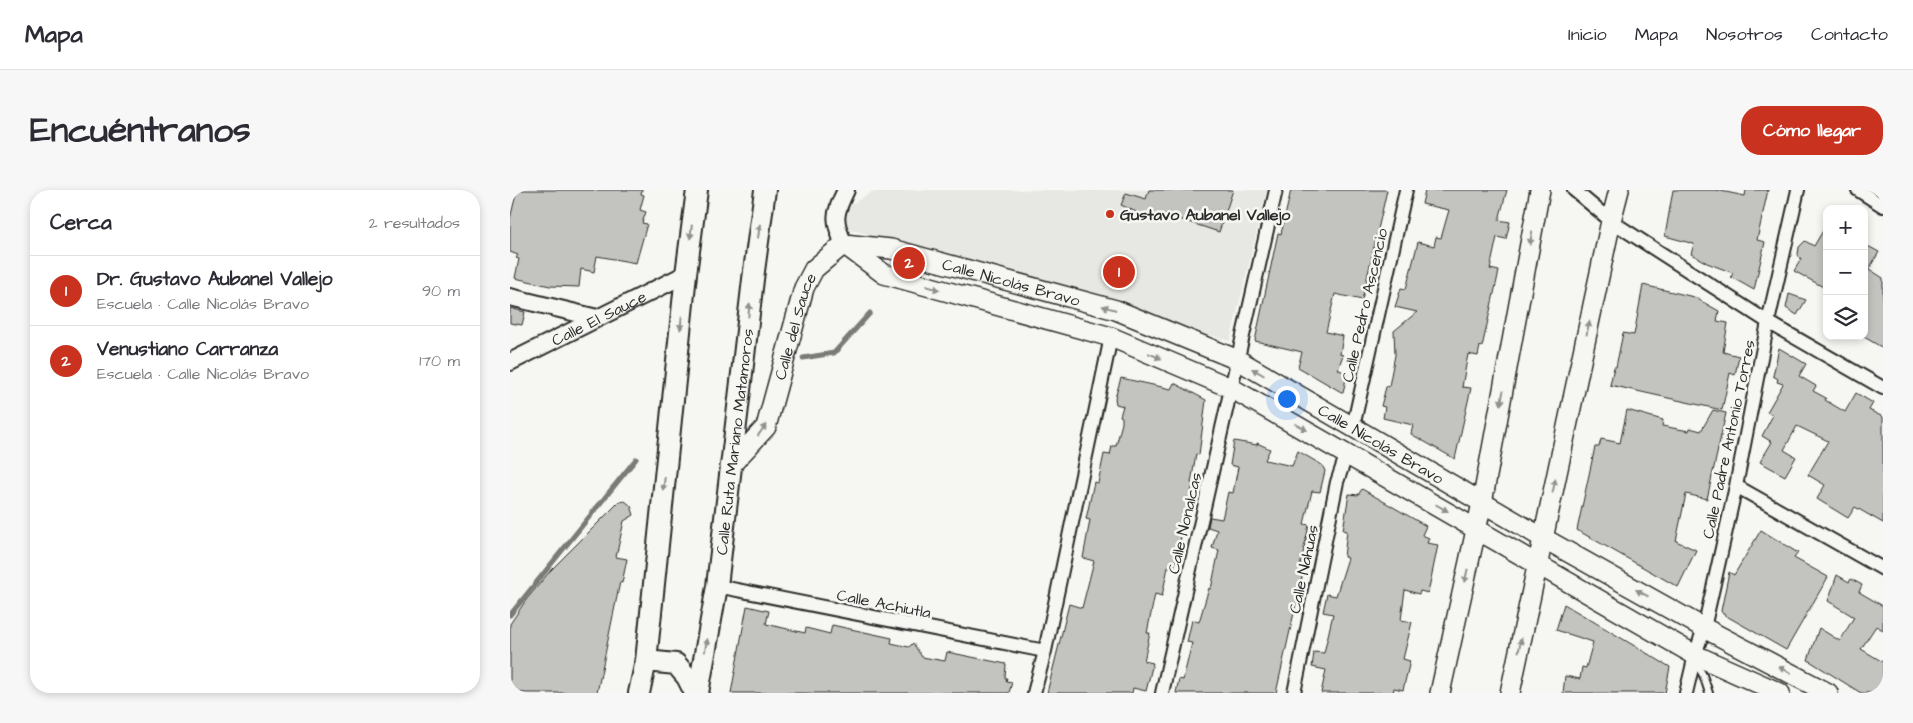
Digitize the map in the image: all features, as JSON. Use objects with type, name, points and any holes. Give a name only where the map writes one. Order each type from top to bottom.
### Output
[{"type":"main road","points":[[639,693],[646,662],[686,274],[697,190]]},
{"type":"main road","name":"Calle Ruta Mariano Matamoros","points":[[697,693],[717,586],[730,466],[765,190]]},
{"type":"main road","points":[[1440,693],[1482,503],[1540,190]]},
{"type":"main road","points":[[1510,693],[1611,221],[1620,190]]},
{"type":"main road","name":"Calle del Sauce","points":[[730,466],[766,427],[804,288],[814,269],[844,244]]},
{"type":"main road","name":"Calle Nicolás Bravo","points":[[844,244],[884,274],[1111,337],[1231,388],[1538,563],[1695,658],[1780,693]]},
{"type":"main road","name":"Calle Nicolás Bravo","points":[[844,244],[891,249],[1116,310],[1238,360],[1543,538],[1704,628],[1828,693]]},
{"type":"main road","points":[[646,662],[676,664],[687,676],[697,693]]},
{"type":"street","points":[[844,244],[836,226],[838,206],[846,190]]},
{"type":"street","name":"Calle Nonalcas","points":[[1162,693],[1276,190]]},
{"type":"street","name":"Calle Pedro Ascencio","points":[[1353,426],[1406,190]]},
{"type":"street","points":[[1574,190],[1611,221],[1768,322],[1883,388]]},
{"type":"street","name":"Calle Padre Antonio Torres","points":[[1686,693],[1704,628],[1736,486],[1768,322],[1798,190]]},
{"type":"street","points":[[1858,190],[1883,206]]},
{"type":"street","name":"Calle El Sauce","points":[[510,362],[686,274]]},
{"type":"street","points":[[510,297],[597,318]]},
{"type":"street","points":[[1034,693],[1045,651],[1111,337]]},
{"type":"street","name":"Calle Nahuas","points":[[1294,693],[1337,482],[1347,453]]},
{"type":"street","points":[[1736,486],[1883,570]]},
{"type":"street","name":"Calle Achiutla","points":[[717,586],[1045,651]]},
{"type":"lane","points":[[1695,658],[1709,693]]},
{"type":"shaded area","points":[[875,190],[1267,190],[1230,341],[832,224],[849,206]]},
{"type":"building","points":[[517,190],[642,190],[641,194],[644,195],[640,210],[646,212],[642,223],[647,224],[636,263],[597,256],[594,272],[581,269],[579,287],[550,286],[515,278],[519,259],[516,258],[518,255],[510,252],[510,219]]},
{"type":"building","points":[[1149,190],[1233,190],[1219,232],[1164,214],[1160,223],[1121,205],[1126,193],[1146,199]]},
{"type":"building","points":[[1291,190],[1387,190],[1362,300],[1335,294],[1326,332],[1343,336],[1340,354],[1343,355],[1338,369],[1347,374],[1343,393],[1298,367],[1302,352],[1255,341],[1278,233],[1281,234]]},
{"type":"building","points":[[1425,190],[1507,190],[1499,220],[1510,222],[1506,239],[1497,237],[1490,269],[1499,271],[1482,347],[1480,346],[1478,356],[1468,354],[1462,387],[1471,388],[1455,459],[1411,434],[1413,425],[1383,418],[1385,407],[1381,406],[1386,387],[1389,386],[1395,355],[1394,331],[1417,312],[1395,307],[1401,288],[1406,289],[1418,242],[1434,246],[1436,237],[1441,238],[1449,210],[1422,204]]},
{"type":"building","points":[[1673,190],[1716,190],[1745,196],[1746,190],[1768,190],[1757,240],[1765,242],[1754,290],[1731,277],[1733,273],[1707,263],[1691,254],[1694,244],[1665,236]]},
{"type":"building","points":[[1823,231],[1823,287],[1794,271],[1801,259],[1798,255],[1799,247],[1805,241],[1814,246]]},
{"type":"building","points":[[1868,246],[1879,252],[1869,269],[1883,278],[1883,348],[1868,339]]},
{"type":"building","points":[[1643,285],[1694,297],[1719,311],[1717,321],[1728,323],[1723,352],[1739,356],[1735,375],[1730,373],[1722,410],[1610,385],[1623,333],[1634,335]]},
{"type":"building","points":[[1789,294],[1806,300],[1797,315],[1786,308]]},
{"type":"building","points":[[510,308],[525,312],[522,325],[510,323]]},
{"type":"building","points":[[1779,348],[1806,364],[1799,376],[1816,386],[1813,391],[1826,398],[1825,400],[1845,412],[1856,393],[1873,403],[1869,410],[1883,417],[1883,523],[1855,507],[1848,518],[1817,499],[1825,485],[1808,475],[1828,441],[1797,426],[1784,450],[1796,457],[1785,476],[1760,462],[1772,442],[1762,436],[1773,415],[1767,412],[1783,384],[1777,382],[1778,379],[1773,376]]},
{"type":"building","points":[[1121,378],[1171,389],[1174,383],[1206,400],[1199,455],[1196,454],[1191,483],[1193,484],[1174,568],[1168,567],[1162,596],[1155,594],[1147,633],[1150,633],[1144,661],[1153,663],[1146,691],[1133,688],[1132,693],[1047,693],[1069,604],[1082,608],[1094,561],[1083,558],[1090,520],[1086,519],[1094,482],[1098,483],[1104,454],[1110,455],[1112,446],[1116,446],[1122,423],[1122,417],[1120,416],[1123,406],[1116,404],[1115,398]]},
{"type":"building","points":[[1627,410],[1663,420],[1662,426],[1689,431],[1690,428],[1701,431],[1713,410],[1726,413],[1707,499],[1686,494],[1676,541],[1696,550],[1678,587],[1577,530],[1595,447],[1599,447],[1601,439],[1620,443]]},
{"type":"building","points":[[1234,441],[1257,445],[1257,443],[1270,449],[1265,460],[1292,466],[1298,451],[1322,465],[1325,471],[1320,492],[1312,491],[1304,524],[1309,525],[1300,567],[1304,568],[1276,693],[1176,693],[1179,679],[1183,680],[1192,643],[1187,642],[1192,620],[1199,622],[1209,588],[1211,589],[1219,550],[1212,548],[1217,530],[1208,527],[1210,517],[1222,519],[1228,492],[1233,493],[1238,467],[1230,465]]},
{"type":"building","points":[[1362,489],[1426,526],[1422,535],[1429,538],[1427,543],[1438,545],[1428,593],[1420,591],[1419,594],[1405,590],[1401,620],[1412,622],[1403,659],[1410,661],[1403,690],[1394,688],[1393,693],[1321,693],[1326,670],[1312,667],[1314,652],[1324,653],[1333,614],[1323,612],[1327,594],[1336,596],[1348,558],[1344,557],[1347,531],[1343,530],[1349,494],[1358,495]]},
{"type":"building","points":[[625,501],[631,506],[634,515],[624,521],[616,557],[627,559],[622,583],[620,582],[597,693],[526,693],[510,691],[510,624],[526,600],[551,570],[619,502]]},
{"type":"building","points":[[1761,530],[1798,553],[1794,558],[1828,577],[1786,650],[1723,614],[1721,611],[1729,572],[1734,575]]},
{"type":"building","points":[[1837,575],[1849,582],[1851,579],[1862,585],[1859,592],[1883,606],[1883,630],[1876,626],[1861,649],[1883,662],[1883,693],[1861,693],[1808,660],[1819,628],[1840,641],[1854,617],[1828,601]]},
{"type":"building","points":[[1564,604],[1670,667],[1665,693],[1563,693],[1565,676],[1580,679],[1582,667],[1586,668],[1593,642],[1556,630]]},
{"type":"building","points":[[747,606],[769,611],[766,624],[805,633],[806,628],[830,634],[832,625],[892,638],[891,643],[909,647],[913,643],[922,657],[945,661],[947,652],[1006,664],[1006,681],[1012,682],[1009,693],[731,693]]},
{"type":"waterway","points":[[803,358],[834,353],[870,313]]},
{"type":"waterway","points":[[510,615],[636,459]]},
{"type":"place","name":"Gustavo Aubanel Vallejo","points":[[1110,214]]},
{"type":"place","name":"Venustiano Carranza","points":[[909,263]]},
{"type":"place","name":"Dr. Gustavo Aubanel Vallejo","points":[[1119,272]]}]
